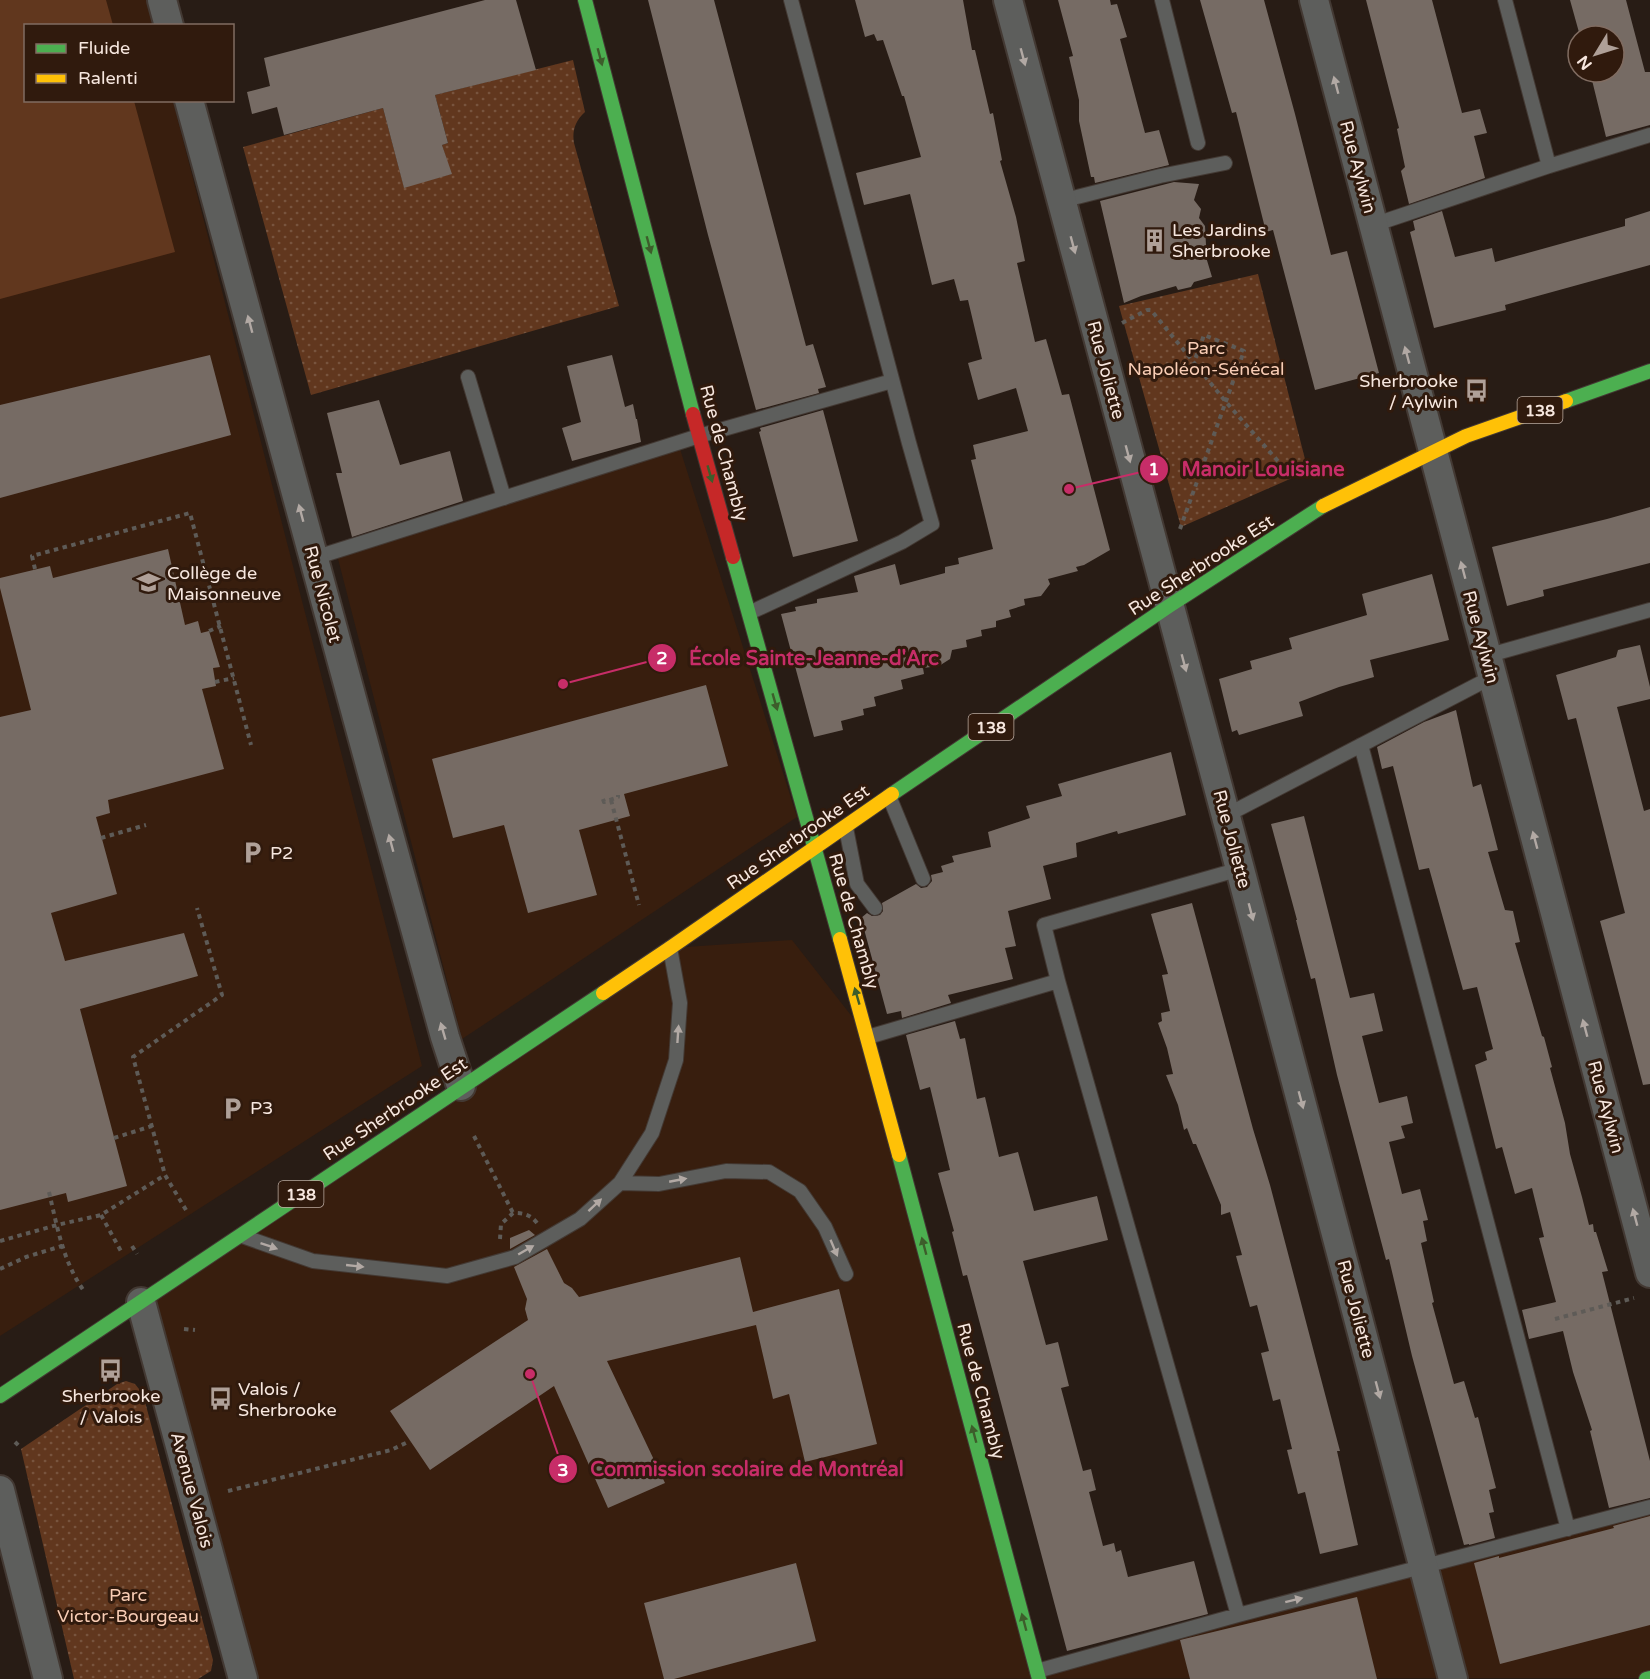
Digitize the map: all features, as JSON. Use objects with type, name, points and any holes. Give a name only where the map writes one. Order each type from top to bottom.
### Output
[{"type":"main road","name":"Rue de Chambly","points":[[585,0],[699,436],[868,1037],[1038,1675]]},
{"type":"main road","name":"Rue Sherbrooke Est","points":[[0,1396],[460,1086],[670,948],[846,825],[1169,606],[1322,507],[1466,436],[1650,371]]},
{"type":"street","points":[[162,0],[168,24]]},
{"type":"street","name":"Rue Joliette","points":[[1008,0],[1453,1679]]},
{"type":"street","name":"Rue Aylwin","points":[[1314,0],[1367,227],[1432,452],[1650,1273]]},
{"type":"street","name":"Rue Nicolet","points":[[190,102],[460,1086]]},
{"type":"street","name":"Avenue Valois","points":[[141,1302],[243,1679]]},
{"type":"street","points":[[0,1490],[48,1679]]},
{"type":"lane","points":[[749,613],[902,542],[932,524],[791,0]]},
{"type":"lane","points":[[1162,0],[1198,143]]},
{"type":"lane","points":[[1505,0],[1549,166]]},
{"type":"lane","points":[[1367,227],[1650,135]]},
{"type":"lane","points":[[1061,201],[1160,176],[1225,163]]},
{"type":"lane","points":[[468,377],[504,498]]},
{"type":"lane","points":[[314,558],[699,436],[892,381]]},
{"type":"lane","points":[[1225,816],[1361,745],[1489,667],[1650,610]]},
{"type":"lane","points":[[1361,745],[1568,1528]]},
{"type":"lane","points":[[889,796],[923,879]]},
{"type":"lane","points":[[846,825],[857,884],[875,908]]},
{"type":"lane","points":[[1238,1615],[1044,925],[1240,869]]},
{"type":"lane","points":[[240,1235],[313,1261],[447,1276],[515,1257],[580,1219],[620,1183],[652,1132],[676,1060],[680,1003],[670,948]]},
{"type":"lane","points":[[868,1037],[1058,981]]},
{"type":"lane","points":[[620,1183],[659,1184],[726,1171],[769,1172],[800,1191],[825,1227],[846,1274]]},
{"type":"lane","points":[[1038,1675],[1238,1615],[1650,1507]]},
{"type":"path","points":[[1126,320],[1146,310],[1151,310],[1226,402],[1284,468]]},
{"type":"path","points":[[1176,537],[1244,351],[1204,335],[1194,362]]},
{"type":"path","points":[[35,569],[32,556],[190,513],[251,746]]},
{"type":"path","points":[[209,631],[221,626]]},
{"type":"path","points":[[215,682],[234,678]]},
{"type":"path","points":[[603,799],[604,802],[618,795]]},
{"type":"path","points":[[610,800],[639,905]]},
{"type":"path","points":[[101,838],[146,825]]},
{"type":"path","points":[[186,1210],[165,1175],[133,1057],[222,995],[197,908]]},
{"type":"path","points":[[114,1138],[152,1126]]},
{"type":"path","points":[[474,1136],[513,1214]]},
{"type":"path","points":[[0,1241],[101,1215],[165,1175]]},
{"type":"path","points":[[49,1192],[62,1246],[78,1283],[84,1291]]},
{"type":"path","points":[[500,1247],[501,1224],[513,1214],[524,1213]]},
{"type":"path","points":[[101,1215],[122,1253]]},
{"type":"path","points":[[0,1269],[26,1257],[62,1246]]},
{"type":"path","points":[[132,1246],[137,1254]]},
{"type":"path","points":[[1555,1318],[1634,1298]]},
{"type":"path","points":[[184,1329],[195,1330]]},
{"type":"path","points":[[228,1491],[391,1450],[410,1441]]},
{"type":"path","points":[[15,1442],[19,1446]]},
{"type":"shaded area","name":"Collège de Maisonneuve","points":[[0,0],[147,0],[154,24],[24,24],[24,102],[173,102],[422,1066],[0,1336]]},
{"type":"shaded area","points":[[680,449],[797,817],[462,1039],[336,551]]},
{"type":"shaded area","points":[[792,940],[868,1037],[1037,1671],[1650,1507],[1650,1678],[243,1679],[141,1302],[670,948]]},
{"type":"green space","points":[[0,0],[106,0],[113,24],[24,24],[24,102],[134,102],[175,252],[0,299]]},
{"type":"green space","points":[[573,60],[585,112],[575,126],[574,143],[619,306],[311,395],[243,147],[383,108],[404,187],[451,174],[442,145],[448,143],[435,95]]},
{"type":"green space","name":"Parc Napoléon-Sénécal","points":[[1258,274],[1308,471],[1181,527],[1119,306]]},
{"type":"green space","name":"Parc Victor-Bourgeau","points":[[126,1381],[135,1384],[143,1394],[213,1660],[211,1671],[198,1679],[74,1679],[21,1449],[117,1384]]},
{"type":"building","points":[[485,0],[516,0],[536,70],[435,95],[448,143],[442,145],[452,174],[404,188],[383,108],[284,135],[277,107],[252,114],[247,92],[270,86],[264,58]]},
{"type":"building","points":[[648,0],[714,0],[806,346],[813,344],[826,387],[818,389],[819,393],[756,410],[708,235]]},
{"type":"building","points":[[855,0],[963,0],[972,50],[975,50],[990,114],[993,113],[1002,160],[1000,161],[1016,217],[1025,261],[1017,263],[1035,342],[1046,339],[1062,395],[1069,394],[1110,550],[1076,567],[1078,571],[1048,579],[1050,584],[1041,596],[1024,599],[1025,605],[1009,610],[1011,617],[996,621],[996,627],[981,630],[982,636],[966,640],[967,647],[952,650],[950,659],[939,666],[923,668],[924,674],[901,680],[903,689],[874,697],[876,706],[863,709],[864,715],[841,721],[843,730],[814,737],[781,614],[796,611],[795,607],[817,603],[817,599],[858,592],[854,576],[895,564],[900,585],[945,573],[945,567],[959,564],[958,558],[993,549],[971,460],[976,459],[973,445],[1028,431],[1016,388],[978,400],[968,363],[982,359],[968,300],[960,301],[954,279],[932,285],[910,194],[864,205],[856,173],[921,157],[904,96],[902,96],[883,40],[877,41],[874,34],[865,37]]},
{"type":"building","points":[[1058,0],[1110,0],[1111,5],[1117,4],[1127,37],[1120,39],[1145,133],[1159,130],[1169,165],[1095,183],[1094,177],[1091,177],[1079,121],[1079,100],[1069,57],[1073,56]]},
{"type":"building","points":[[1200,0],[1264,0],[1331,255],[1347,251],[1379,373],[1315,390],[1273,230],[1266,232],[1236,112],[1232,113]]},
{"type":"building","points":[[1366,0],[1432,0],[1462,113],[1480,109],[1487,133],[1474,136],[1485,178],[1409,204],[1401,171],[1405,167],[1397,129],[1399,128]]},
{"type":"building","points":[[1570,0],[1626,0],[1645,72],[1650,72],[1650,125],[1606,137],[1593,84],[1626,84],[1626,24],[1577,24]]},
{"type":"building","name":"Les Jardins Sherbrooke","points":[[1174,182],[1199,184],[1194,200],[1201,209],[1199,218],[1205,226],[1208,253],[1206,257],[1212,277],[1194,282],[1191,287],[1178,290],[1176,286],[1124,303],[1100,201]]},
{"type":"building","points":[[1442,211],[1455,257],[1492,248],[1495,262],[1625,226],[1625,219],[1650,211],[1650,265],[1505,305],[1506,310],[1434,328],[1410,232],[1415,230],[1413,221]]},
{"type":"building","points":[[210,355],[231,435],[0,498],[0,405]]},
{"type":"building","points":[[612,355],[625,407],[633,404],[641,442],[572,461],[562,428],[581,422],[567,366]]},
{"type":"building","points":[[379,400],[400,465],[450,451],[463,501],[352,537],[336,473],[342,473],[327,413]]},
{"type":"building","points":[[823,410],[858,541],[793,557],[759,432],[760,428]]},
{"type":"building","points":[[1650,507],[1650,563],[1543,590],[1544,596],[1507,606],[1492,547]]},
{"type":"building","points":[[168,549],[185,625],[198,621],[201,633],[209,631],[220,667],[213,668],[216,686],[202,689],[224,769],[108,800],[110,813],[96,817],[117,894],[51,913],[65,961],[184,933],[198,976],[80,1009],[127,1186],[68,1202],[66,1193],[0,1210],[0,717],[31,710],[0,588],[0,578],[50,566],[53,578]]},
{"type":"building","points":[[1432,574],[1449,640],[1370,660],[1374,677],[1299,702],[1303,716],[1239,735],[1237,730],[1232,732],[1219,679],[1252,669],[1250,661],[1292,649],[1289,638],[1367,615],[1362,594]]},
{"type":"building","points":[[1640,645],[1650,687],[1650,699],[1617,707],[1644,811],[1650,809],[1650,1084],[1643,1085],[1600,921],[1625,913],[1576,718],[1568,720],[1556,675],[1616,657],[1618,650]]},
{"type":"building","points":[[706,685],[728,766],[624,794],[630,816],[579,830],[597,895],[528,913],[504,825],[453,838],[432,759]]},
{"type":"building","points":[[1456,710],[1473,787],[1481,784],[1498,850],[1488,852],[1505,910],[1513,911],[1520,942],[1515,943],[1552,1067],[1550,1068],[1565,1123],[1570,1154],[1589,1225],[1593,1224],[1608,1271],[1602,1272],[1650,1461],[1650,1498],[1609,1508],[1590,1431],[1592,1430],[1573,1372],[1563,1331],[1529,1339],[1522,1310],[1556,1302],[1539,1238],[1544,1237],[1532,1188],[1515,1194],[1502,1147],[1496,1149],[1475,1065],[1487,1060],[1485,1052],[1493,1049],[1477,987],[1463,990],[1429,868],[1419,870],[1393,766],[1382,769],[1377,747],[1424,722]]},
{"type":"building","points":[[1171,752],[1186,815],[1076,843],[1077,857],[1043,866],[1051,899],[1008,911],[1016,946],[1005,948],[1013,979],[948,995],[951,1003],[902,1018],[901,1011],[887,1014],[861,918],[867,913],[872,916],[880,915],[883,911],[882,903],[916,884],[921,888],[927,887],[932,881],[931,875],[943,872],[941,866],[954,862],[952,856],[991,847],[988,832],[1030,818],[1026,806],[1062,796],[1058,784]]},
{"type":"building","points":[[1304,816],[1350,998],[1374,993],[1383,1031],[1362,1036],[1379,1103],[1407,1096],[1413,1123],[1401,1126],[1405,1138],[1389,1142],[1402,1194],[1420,1189],[1428,1220],[1423,1221],[1427,1241],[1421,1243],[1434,1302],[1432,1303],[1454,1384],[1464,1381],[1475,1418],[1478,1417],[1496,1488],[1489,1490],[1494,1512],[1489,1513],[1495,1538],[1469,1545],[1464,1545],[1412,1356],[1389,1259],[1386,1260],[1337,1075],[1315,978],[1311,979],[1271,824]]},
{"type":"building","points":[[1192,903],[1340,1451],[1337,1451],[1358,1545],[1320,1554],[1305,1492],[1298,1494],[1287,1450],[1292,1449],[1280,1399],[1273,1401],[1261,1353],[1269,1351],[1257,1305],[1250,1307],[1236,1256],[1242,1255],[1230,1212],[1221,1215],[1221,1205],[1196,1144],[1193,1144],[1187,1128],[1184,1130],[1178,1105],[1166,1075],[1173,1074],[1158,1023],[1162,1021],[1161,1013],[1170,1011],[1162,975],[1168,974],[1151,914]]},
{"type":"building","points":[[955,1021],[960,1039],[965,1038],[977,1099],[985,1097],[999,1157],[1018,1152],[1034,1211],[1097,1196],[1108,1240],[1023,1261],[1046,1345],[1058,1342],[1069,1386],[1061,1388],[1083,1471],[1091,1469],[1096,1490],[1089,1492],[1103,1546],[1114,1543],[1116,1552],[1121,1550],[1128,1577],[1194,1561],[1208,1614],[1067,1651],[967,1275],[963,1276],[952,1232],[954,1231],[938,1173],[950,1170],[930,1087],[920,1090],[906,1035]]},
{"type":"building","points":[[529,1230],[535,1235],[510,1249],[510,1238]]},
{"type":"building","points":[[547,1249],[564,1283],[572,1288],[579,1297],[740,1257],[753,1312],[839,1289],[877,1444],[805,1462],[789,1394],[773,1399],[756,1325],[607,1361],[665,1483],[608,1508],[554,1386],[430,1470],[390,1411],[528,1320],[525,1309],[527,1299],[514,1267]]},
{"type":"building","points":[[1650,1516],[1650,1625],[1500,1664],[1474,1563],[1614,1528],[1613,1526]]},
{"type":"building","points":[[796,1563],[816,1641],[674,1679],[664,1679],[644,1603]]},
{"type":"building","points":[[1357,1597],[1377,1679],[1190,1679],[1180,1640]]},
{"type":"traffic: fast","points":[[585,0],[693,414]]},
{"type":"traffic: fast","points":[[1566,401],[1650,371]]},
{"type":"traffic: fast","points":[[892,794],[1169,606],[1323,506]]},
{"type":"traffic: fast","points":[[733,557],[840,939]]},
{"type":"traffic: fast","points":[[0,1396],[603,993]]},
{"type":"traffic: fast","points":[[899,1155],[1039,1679]]},
{"type":"traffic: fast","points":[[1646,1679],[1650,1678]]},
{"type":"traffic: slow","points":[[1323,506],[1466,436],[1566,401]]},
{"type":"traffic: slow","points":[[603,993],[892,794]]},
{"type":"traffic: slow","points":[[840,939],[899,1155]]},
{"type":"traffic: jam","points":[[693,414],[733,557]]},
{"type":"place","name":"Les Jardins Sherbrooke","points":[[1154,240]]},
{"type":"place","name":"Sherbrooke / Aylwin","points":[[1476,391]]},
{"type":"place","name":"Manoir Louisiane","points":[[1069,489]]},
{"type":"place","name":"Collège de Maisonneuve","points":[[149,583]]},
{"type":"place","name":"École Sainte-Jeanne-d'Arc","points":[[563,684]]},
{"type":"place","name":"P2","points":[[252,853]]},
{"type":"place","name":"P3","points":[[232,1108]]},
{"type":"place","name":"Sherbrooke / Valois","points":[[111,1370]]},
{"type":"place","name":"Commission scolaire de Montréal","points":[[530,1374]]},
{"type":"place","name":"Valois / Sherbrooke","points":[[220,1399]]}]
